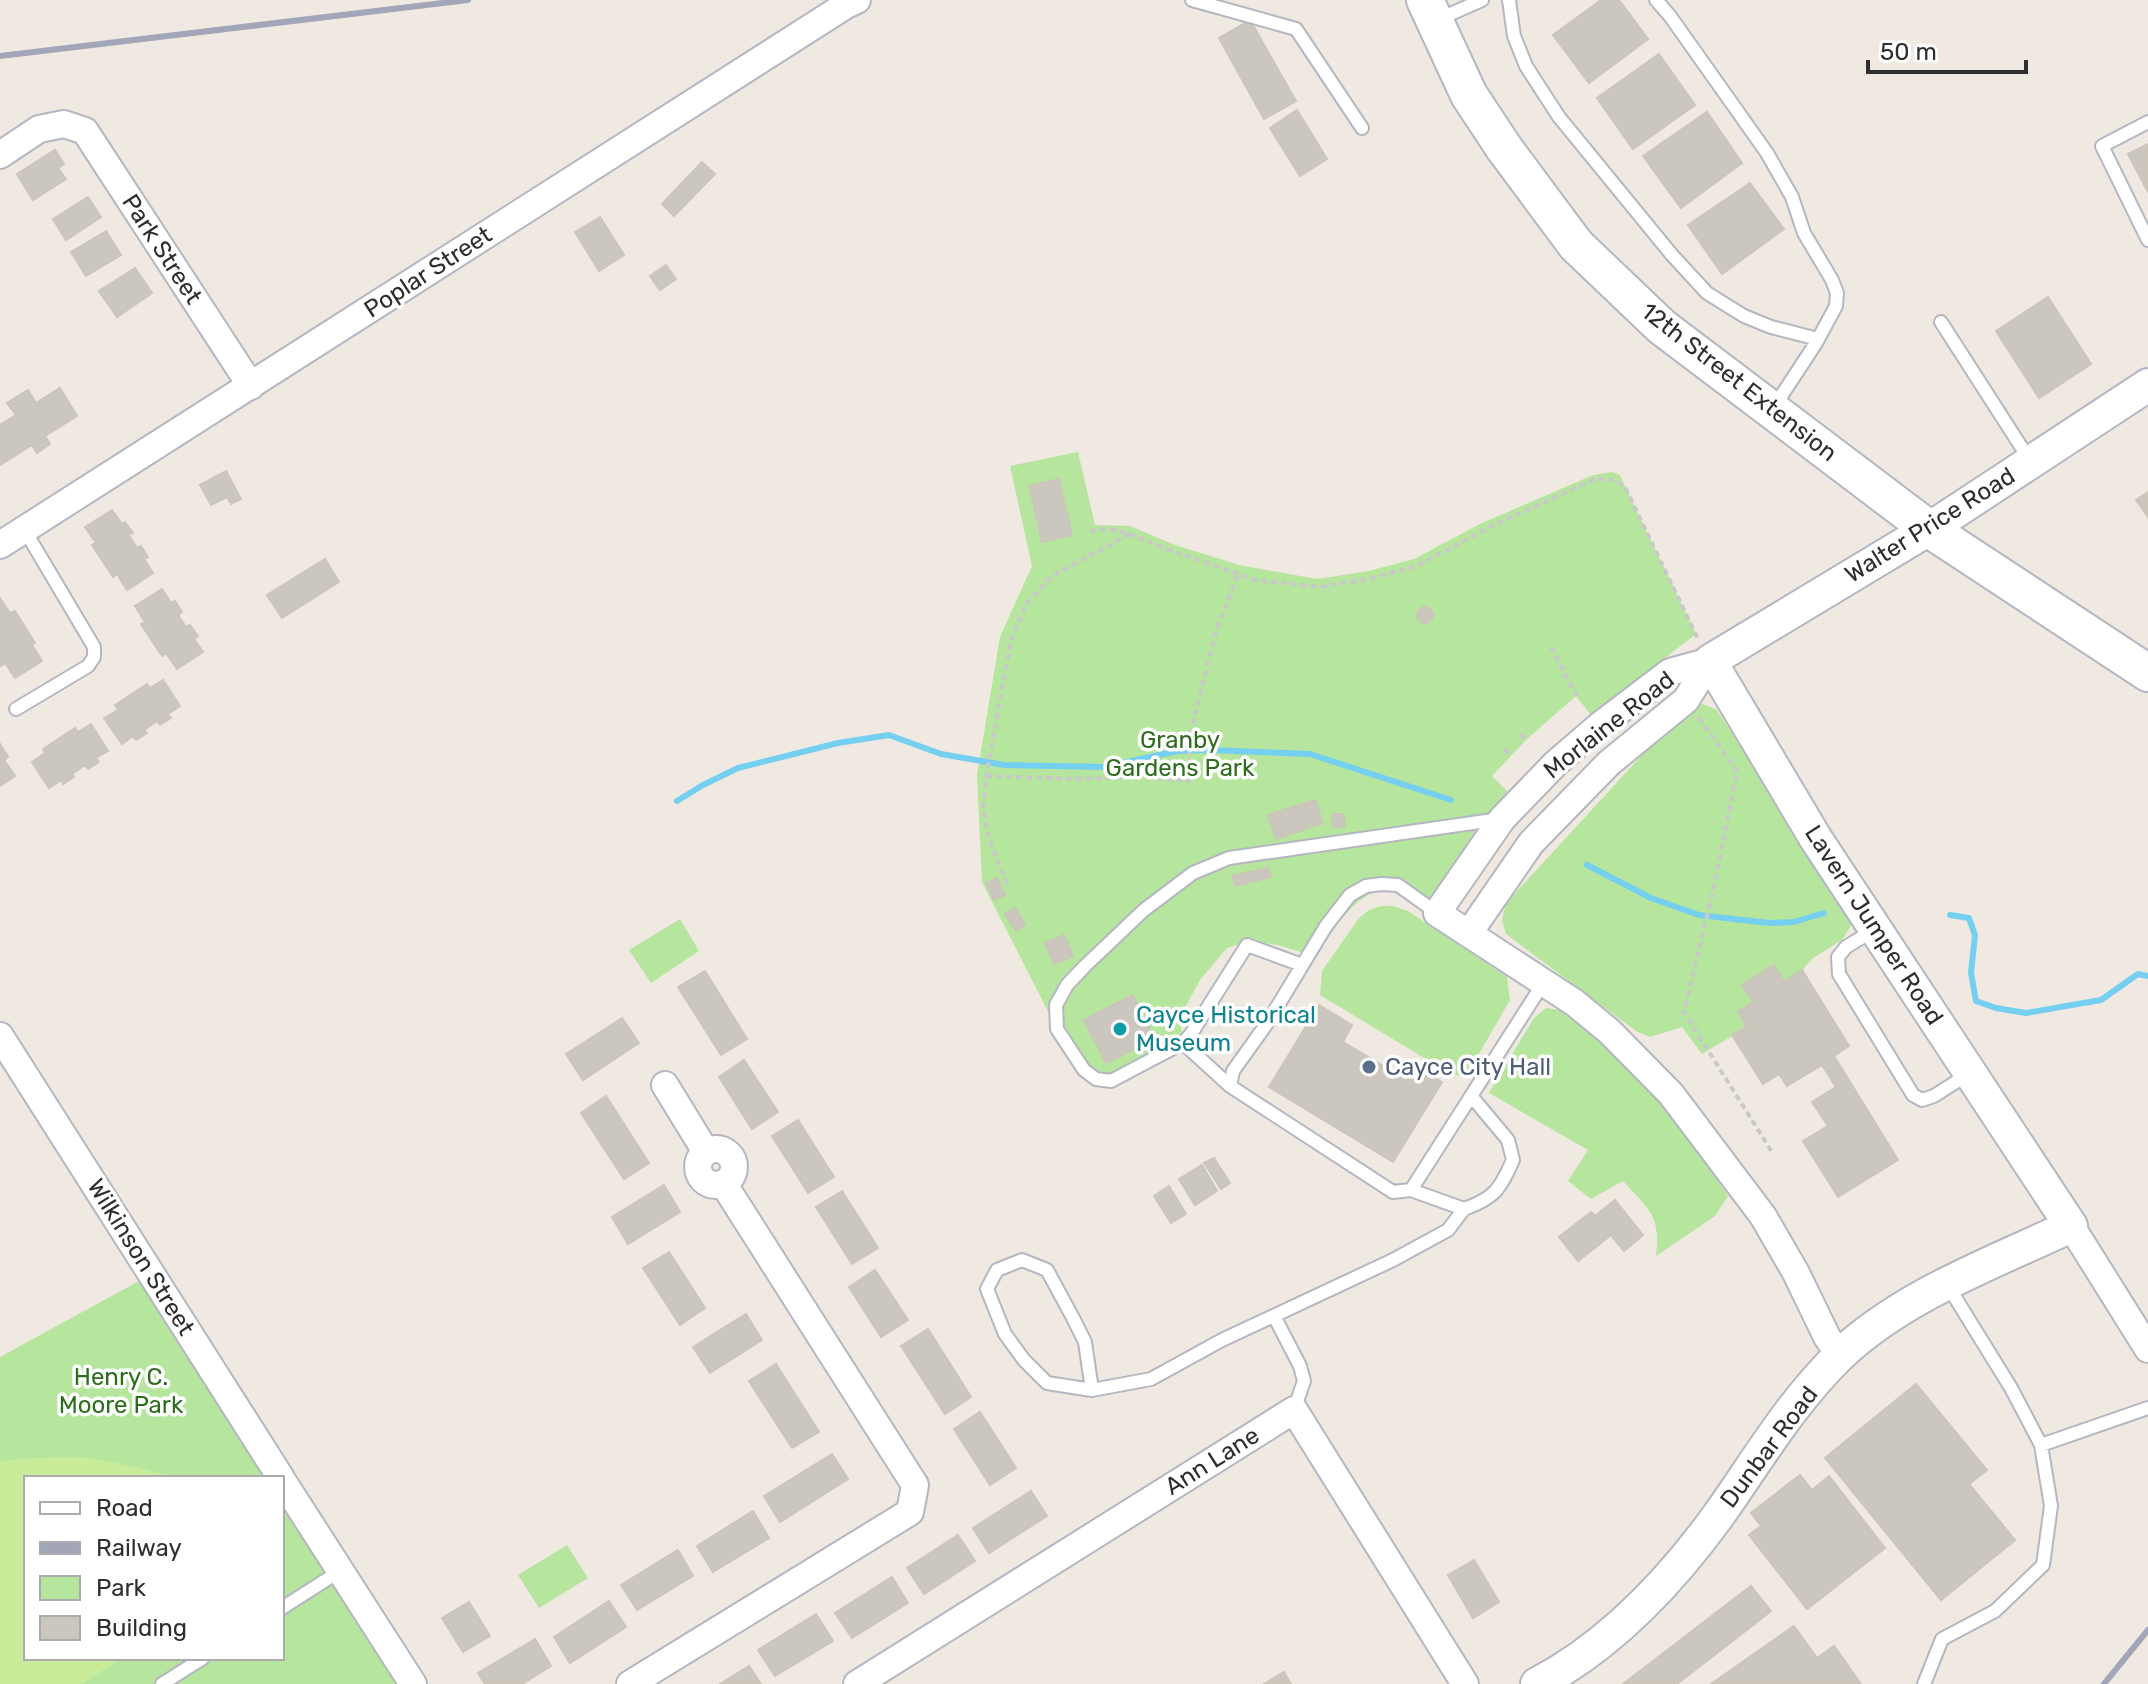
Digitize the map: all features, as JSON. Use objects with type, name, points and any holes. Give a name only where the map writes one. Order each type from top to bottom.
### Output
[{"type":"main road","name":"12th Street Extension","points":[[1430,10],[1469,95],[1504,148],[1576,245],[1662,327],[1929,529],[2148,673]]},
{"type":"street","name":"Poplar Street","points":[[0,545],[857,0]]},
{"type":"street","name":"Park Street","points":[[0,155],[39,129],[64,124],[85,131],[251,386]]},
{"type":"street","name":"Walter Price Road","points":[[1710,661],[1929,529],[2148,385]]},
{"type":"street","name":"Morlaine Road","points":[[1469,933],[1531,843],[1609,763],[1686,700],[1710,661]]},
{"type":"street","name":"Morlaine Road","points":[[1437,913],[1502,819],[1556,763],[1670,672],[1710,661]]},
{"type":"street","name":"Lavern Jumper Road","points":[[1710,661],[1816,839],[2071,1226],[2148,1349]]},
{"type":"street","points":[[1437,913],[1575,1003],[1610,1032],[1671,1094],[1763,1216],[1840,1356]]},
{"type":"street","name":"Wilkinson Street","points":[[0,1036],[280,1476]]},
{"type":"street","points":[[630,1684],[910,1512],[915,1485],[723,1183],[732,1174],[732,1159],[718,1149],[706,1152],[665,1085]]},
{"type":"street","name":"Dunbar Road","points":[[1537,1684],[1572,1675],[1658,1587],[1718,1515],[1785,1417],[1840,1356],[1879,1324],[1910,1304],[2071,1226]]},
{"type":"street","points":[[1294,1410],[1465,1684]]},
{"type":"street","name":"Ann Lane","points":[[857,1684],[1294,1410]]},
{"type":"street","name":"Wilkinson Street","points":[[284,1482],[413,1684]]},
{"type":"lane","points":[[1192,0],[1296,29],[1362,128]]},
{"type":"lane","points":[[1430,10],[1482,0]]},
{"type":"lane","points":[[1509,0],[1514,36],[1526,66],[1559,117],[1672,255],[1707,293],[1744,316],[1771,327],[1818,339]]},
{"type":"lane","points":[[1656,0],[1767,153],[1792,197],[1804,233],[1837,293],[1836,306],[1818,339],[1772,410]]},
{"type":"lane","points":[[2148,122],[2102,146],[2148,240]]},
{"type":"lane","points":[[1941,322],[2031,462]]},
{"type":"lane","points":[[16,709],[88,666],[94,657],[94,647],[24,529]]},
{"type":"lane","points":[[1302,965],[1247,945],[1183,1043],[1111,1081],[1096,1079],[1084,1070],[1057,1029],[1056,1005],[1067,985],[1144,910],[1193,873],[1229,858],[1502,819]]},
{"type":"lane","points":[[1230,1086],[1233,1071],[1268,1022],[1326,926],[1350,895],[1366,886],[1398,885],[1437,913]]},
{"type":"lane","points":[[1877,929],[1846,947],[1838,957],[1839,974],[1913,1095],[1922,1100],[1934,1096],[1970,1073]]},
{"type":"lane","points":[[1411,1190],[1544,982]]},
{"type":"lane","points":[[1183,1043],[1230,1086],[1393,1192],[1411,1190],[1464,1209]]},
{"type":"lane","points":[[1092,1390],[1085,1342],[1047,1270],[1022,1260],[997,1270],[987,1289],[1005,1334],[1024,1360],[1047,1383],[1092,1390],[1151,1379],[1222,1340],[1393,1260],[1448,1230],[1464,1209],[1487,1201],[1504,1180],[1513,1160],[1508,1140],[1472,1097]]},
{"type":"lane","points":[[1924,1684],[1942,1639],[1995,1611],[2043,1565],[2051,1506],[2041,1445],[2011,1388],[1947,1284]]},
{"type":"lane","points":[[1274,1316],[1300,1366],[1304,1381],[1294,1410]]},
{"type":"lane","points":[[2041,1445],[2148,1408]]},
{"type":"lane","points":[[284,1607],[340,1571]]},
{"type":"lane","points":[[162,1684],[200,1660]]},
{"type":"path","points":[[1090,531],[1109,529],[1130,534],[1256,580],[1320,587],[1373,578],[1417,566],[1490,527],[1595,479],[1619,481],[1625,487],[1710,661]]},
{"type":"path","points":[[1007,884],[989,838],[983,809],[986,776],[1011,641],[1026,604],[1052,576],[1130,534]]},
{"type":"path","points":[[986,776],[1140,777],[1189,781],[1190,735],[1215,635],[1238,574]]},
{"type":"path","points":[[1551,647],[1577,696]]},
{"type":"path","points":[[1686,700],[1737,771],[1714,887],[1684,1012],[1772,1152]]},
{"type":"path","points":[[1521,734],[1526,740]]},
{"type":"path","points":[[1505,749],[1510,755]]},
{"type":"green space","name":"Granby Gardens Park","points":[[1078,452],[1095,525],[1130,526],[1175,545],[1239,565],[1317,579],[1369,571],[1414,559],[1480,524],[1593,475],[1612,472],[1620,475],[1696,634],[1591,715],[1576,696],[1526,740],[1492,776],[1517,801],[1437,913],[1403,894],[1385,890],[1372,893],[1349,910],[1315,956],[1251,941],[1227,948],[1200,980],[1180,1017],[1183,1043],[1111,1081],[1096,1079],[1057,1029],[982,882],[977,775],[1000,637],[1032,566],[1010,466]]},
{"type":"green space","points":[[1699,703],[1716,709],[1842,899],[1852,924],[1842,940],[1784,981],[1774,966],[1742,985],[1753,1002],[1738,1012],[1747,1027],[1702,1054],[1682,1027],[1650,1037],[1636,1031],[1506,934],[1502,920],[1506,903],[1677,717]]},
{"type":"green space","points":[[1381,906],[1408,911],[1507,977],[1510,1000],[1469,1071],[1458,1076],[1449,1073],[1320,995],[1322,971],[1359,918]]},
{"type":"green space","points":[[680,919],[699,951],[651,983],[629,950]]},
{"type":"green space","points":[[1546,1008],[1560,1010],[1569,1016],[1642,1080],[1685,1133],[1728,1196],[1715,1216],[1656,1256],[1655,1222],[1623,1181],[1591,1199],[1568,1181],[1588,1150],[1489,1093],[1534,1018]]},
{"type":"green space","name":"Henry C. Moore Park","points":[[152,1274],[280,1476],[24,1476],[24,1660],[284,1660],[284,1483],[413,1684],[0,1684],[0,1357]]},
{"type":"green space","points":[[80,1457],[168,1476],[24,1476],[24,1660],[119,1660],[82,1684],[0,1684],[0,1462]]},
{"type":"green space","points":[[567,1545],[588,1578],[539,1608],[518,1575]]},
{"type":"building","points":[[1601,0],[1619,0],[1648,39],[1589,83],[1553,35]]},
{"type":"building","points":[[1250,20],[1296,101],[1264,119],[1219,38]]},
{"type":"building","points":[[1659,54],[1695,105],[1633,149],[1597,98]]},
{"type":"building","points":[[1297,110],[1327,159],[1300,176],[1270,128]]},
{"type":"building","points":[[1707,112],[1742,163],[1681,208],[1643,156]]},
{"type":"building","points":[[2148,144],[2148,192],[2128,154]]},
{"type":"building","points":[[55,150],[64,164],[58,168],[66,179],[33,200],[17,174]]},
{"type":"building","points":[[702,162],[715,174],[674,216],[662,204]]},
{"type":"building","points":[[1750,183],[1784,229],[1722,274],[1688,225]]},
{"type":"building","points":[[88,197],[101,217],[66,240],[53,219]]},
{"type":"building","points":[[600,217],[624,255],[599,271],[575,232]]},
{"type":"building","points":[[106,231],[121,255],[86,276],[71,252]]},
{"type":"building","points":[[666,265],[676,279],[660,290],[650,276]]},
{"type":"building","points":[[135,268],[152,293],[117,317],[99,291]]},
{"type":"building","points":[[2048,297],[2091,364],[2039,398],[1996,331]]},
{"type":"building","points":[[60,388],[77,416],[45,436],[50,444],[37,453],[32,445],[0,465],[0,425],[16,415],[7,403],[28,390],[36,403]]},
{"type":"building","points":[[226,471],[241,499],[231,504],[227,497],[211,505],[200,485]]},
{"type":"building","points":[[1059,479],[1072,535],[1042,542],[1029,486]]},
{"type":"building","points":[[2148,492],[2148,517],[2136,500]]},
{"type":"building","points":[[112,510],[133,533],[129,535],[137,548],[141,546],[148,557],[144,559],[153,573],[127,590],[117,574],[113,577],[92,545],[96,543],[85,527]]},
{"type":"building","points":[[325,559],[339,582],[282,618],[267,595]]},
{"type":"building","points":[[162,589],[182,612],[178,615],[186,627],[190,625],[198,636],[194,639],[203,652],[177,669],[166,653],[162,656],[141,624],[145,622],[135,606]]},
{"type":"building","points":[[0,598],[10,613],[15,611],[42,661],[15,678],[5,663],[1,666],[0,663]]},
{"type":"building","points":[[1422,607],[1428,607],[1433,615],[1431,621],[1422,623],[1417,618],[1417,612]]},
{"type":"building","points":[[163,680],[180,706],[168,714],[171,718],[160,725],[157,721],[144,730],[147,733],[136,740],[133,736],[122,744],[104,718],[118,710],[115,705],[147,684],[150,688]]},
{"type":"building","points":[[91,724],[108,751],[96,758],[99,762],[88,769],[85,765],[72,774],[74,777],[63,784],[61,780],[49,788],[32,762],[45,753],[43,749],[75,728],[78,732]]},
{"type":"building","points":[[0,744],[8,757],[4,760],[15,776],[0,786]]},
{"type":"building","points":[[1315,800],[1323,823],[1276,839],[1268,815]]},
{"type":"building","points":[[1332,814],[1344,814],[1345,826],[1333,827]]},
{"type":"building","points":[[1268,868],[1271,877],[1236,886],[1233,876]]},
{"type":"building","points":[[997,878],[1005,895],[994,900],[986,883]]},
{"type":"building","points":[[1015,908],[1025,925],[1016,931],[1005,914]]},
{"type":"building","points":[[1064,935],[1073,956],[1054,964],[1045,943]]},
{"type":"building","points":[[1774,965],[1784,982],[1802,970],[1849,1046],[1834,1056],[1898,1160],[1838,1197],[1803,1141],[1828,1126],[1812,1102],[1836,1087],[1822,1065],[1787,1086],[1779,1074],[1763,1084],[1732,1035],[1747,1027],[1738,1012],[1753,1002],[1742,985]]},
{"type":"building","points":[[705,971],[747,1039],[721,1055],[678,987]]},
{"type":"building","name":"Cayce Historical Museum","points":[[1133,995],[1155,1039],[1106,1063],[1084,1020]]},
{"type":"building","points":[[1319,1005],[1352,1025],[1343,1042],[1402,1077],[1410,1063],[1442,1082],[1393,1162],[1269,1087]]},
{"type":"building","points":[[622,1018],[639,1043],[583,1080],[566,1054]]},
{"type":"building","points":[[744,1060],[778,1112],[752,1129],[719,1077]]},
{"type":"building","points":[[606,1096],[649,1163],[624,1179],[581,1113]]},
{"type":"building","points":[[798,1120],[834,1177],[808,1193],[772,1136]]},
{"type":"building","points":[[1214,1158],[1230,1183],[1221,1189],[1204,1163]]},
{"type":"building","points":[[1202,1165],[1217,1191],[1195,1205],[1179,1179]]},
{"type":"building","points":[[664,1185],[680,1212],[628,1244],[612,1217]]},
{"type":"building","points":[[1169,1186],[1186,1214],[1171,1223],[1154,1196]]},
{"type":"building","points":[[842,1191],[878,1248],[852,1264],[816,1207]]},
{"type":"building","points":[[1615,1200],[1643,1235],[1624,1251],[1611,1235],[1578,1261],[1559,1237],[1591,1212],[1595,1216]]},
{"type":"building","points":[[669,1252],[705,1308],[680,1325],[643,1268]]},
{"type":"building","points":[[875,1270],[908,1320],[881,1337],[849,1287]]},
{"type":"building","points":[[746,1314],[762,1340],[710,1373],[693,1347]]},
{"type":"building","points":[[928,1329],[971,1397],[945,1414],[901,1346]]},
{"type":"building","points":[[776,1364],[819,1432],[792,1448],[749,1381]]},
{"type":"building","points":[[1916,1384],[1987,1470],[1969,1484],[2015,1540],[1941,1600],[1825,1458]]},
{"type":"building","points":[[980,1412],[1016,1468],[990,1485],[954,1429]]},
{"type":"building","points":[[832,1454],[848,1479],[780,1522],[764,1496]]},
{"type":"building","points":[[1800,1475],[1812,1490],[1829,1476],[1885,1548],[1807,1609],[1749,1535],[1761,1526],[1751,1513]]},
{"type":"building","points":[[1031,1491],[1047,1516],[989,1553],[973,1528]]},
{"type":"building","points":[[753,1511],[769,1538],[713,1572],[697,1546]]},
{"type":"building","points":[[958,1535],[975,1561],[924,1594],[907,1568]]},
{"type":"building","points":[[678,1550],[693,1576],[637,1610],[621,1585]]},
{"type":"building","points":[[1474,1560],[1499,1602],[1473,1618],[1448,1575]]},
{"type":"building","points":[[892,1577],[908,1603],[852,1638],[835,1613]]},
{"type":"building","points":[[1751,1586],[1771,1611],[1677,1684],[1623,1684]]},
{"type":"building","points":[[609,1601],[626,1627],[570,1663],[554,1637]]},
{"type":"building","points":[[469,1602],[490,1636],[463,1652],[442,1618]]},
{"type":"building","points":[[816,1614],[833,1641],[775,1676],[758,1650]]},
{"type":"building","points":[[1794,1626],[1817,1658],[1834,1646],[1861,1684],[1711,1684]]},
{"type":"building","points":[[535,1639],[551,1666],[522,1684],[485,1684],[478,1673]]},
{"type":"building","points":[[749,1666],[761,1684],[720,1684]]},
{"type":"building","points":[[1284,1672],[1291,1684],[1264,1684]]},
{"type":"waterway","points":[[677,801],[738,768],[838,743],[889,735],[941,754],[1004,765],[1104,767],[1177,751],[1310,754],[1451,800]]},
{"type":"waterway","points":[[1587,865],[1651,898],[1699,915],[1769,923],[1794,922],[1824,913]]},
{"type":"waterway","points":[[1950,915],[1969,918],[1975,935],[1971,973],[1976,1001],[1996,1008],[2026,1013],[2101,1000],[2138,974],[2148,976]]},
{"type":"railway","points":[[0,56],[468,0]]},
{"type":"railway","points":[[2104,1684],[2148,1630]]},
{"type":"place","name":"Cayce Historical Museum","points":[[1120,1029]]},
{"type":"place","name":"Cayce City Hall","points":[[1369,1067]]}]
